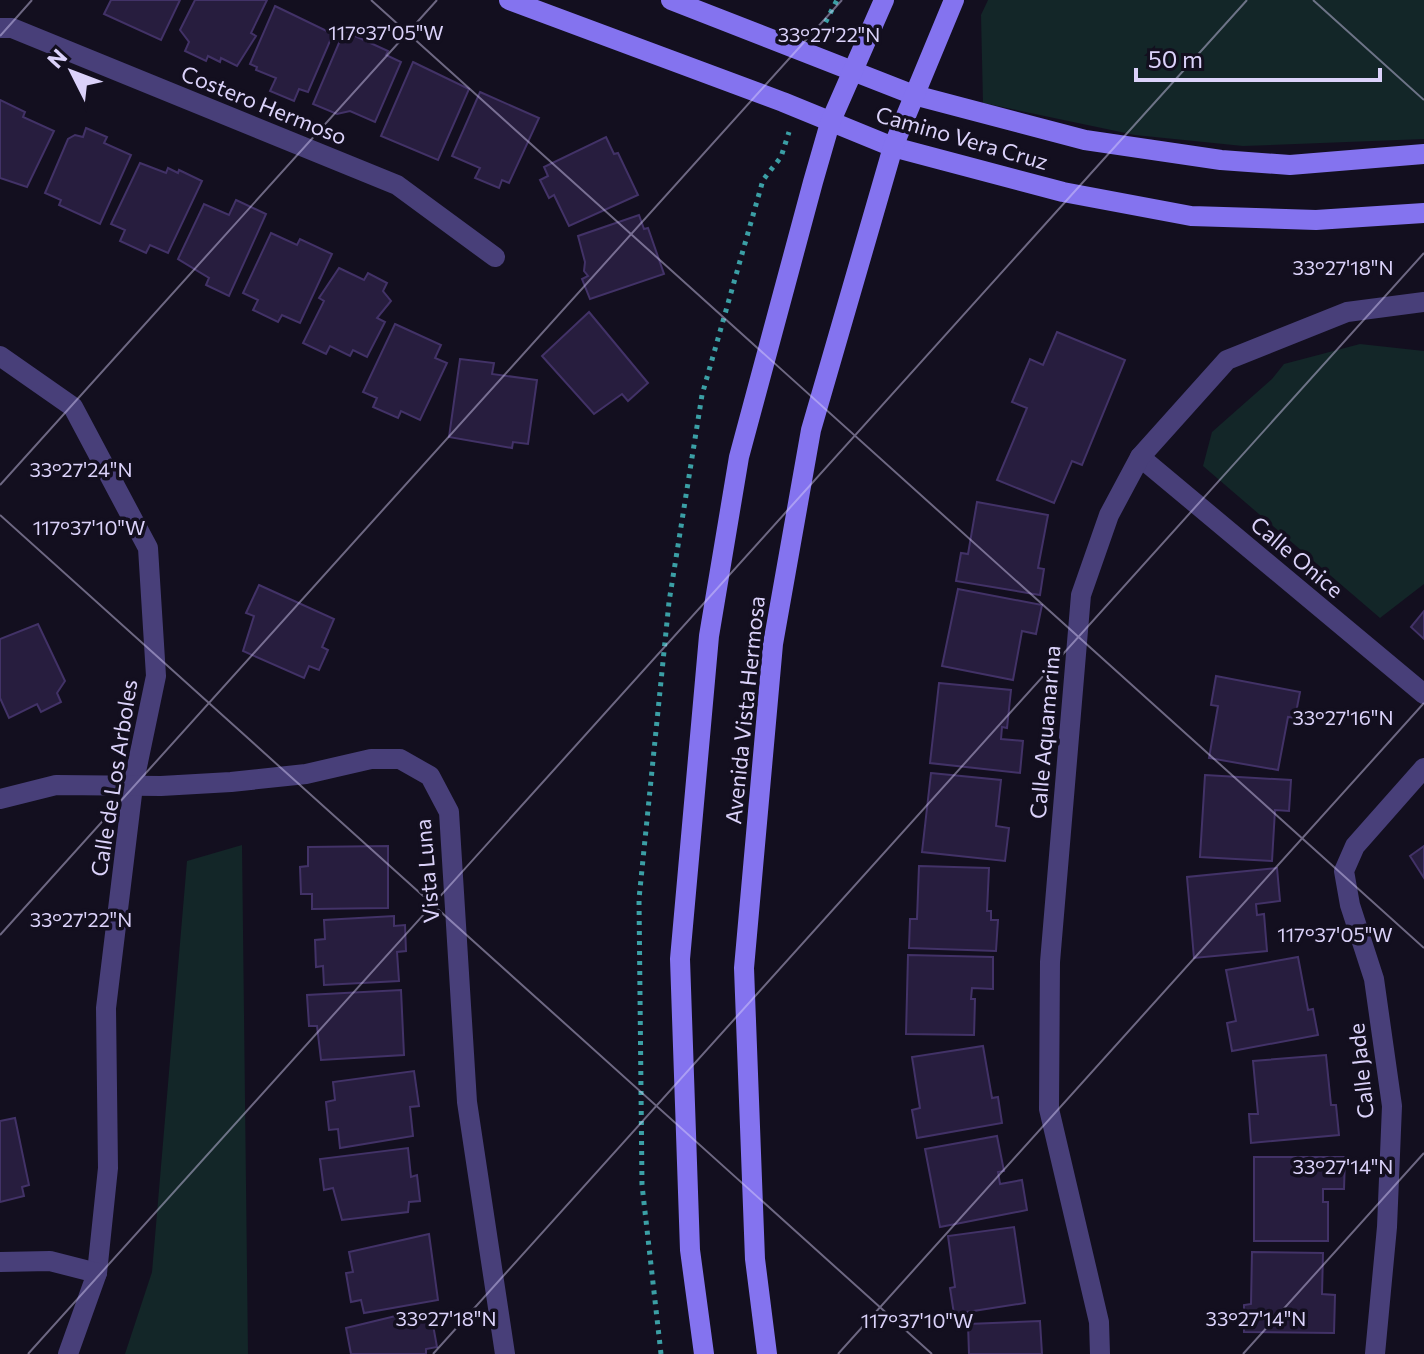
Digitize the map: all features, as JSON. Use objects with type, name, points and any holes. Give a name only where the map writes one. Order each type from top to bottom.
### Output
[{"type":"main road","name":"Camino Vera Cruz","points":[[509,0],[783,102],[893,147],[1063,192],[1191,216],[1316,220],[1424,213]]},
{"type":"main road","name":"Camino Vera Cruz","points":[[671,0],[914,95],[1085,140],[1221,160],[1290,165],[1424,154]]},
{"type":"main road","name":"Avenida Vista Hermosa","points":[[704,1354],[690,1250],[680,959],[709,636],[739,457],[830,123],[884,0]]},
{"type":"main road","name":"Avenida Vista Hermosa","points":[[767,1354],[755,1259],[744,968],[773,644],[811,430],[893,147],[954,0]]},
{"type":"street","name":"Costero Hermoso","points":[[0,28],[12,28],[397,185],[495,257]]},
{"type":"street","name":"Calle Aquamarina","points":[[1100,1354],[1099,1322],[1049,1109],[1050,962],[1081,595],[1109,515],[1140,457],[1227,360],[1347,312],[1424,302]]},
{"type":"street","name":"Calle de Los Arboles","points":[[0,356],[73,407],[148,548],[156,676],[133,786],[106,1008],[108,1168],[97,1273],[68,1354]]},
{"type":"street","name":"Calle Onice","points":[[1140,457],[1424,694]]},
{"type":"street","name":"Vista Luna","points":[[0,799],[56,785],[231,782],[306,774],[371,759],[400,759],[430,776],[449,812],[467,1102],[505,1354]]},
{"type":"street","name":"Calle Jade","points":[[1375,1354],[1387,1227],[1392,1106],[1374,979],[1350,905],[1344,871],[1355,846],[1424,768]]},
{"type":"street","points":[[0,1262],[50,1261],[97,1273]]},
{"type":"green space","points":[[988,0],[1424,0],[1424,139],[1243,146],[1135,135],[983,103],[981,15]]},
{"type":"green space","points":[[1360,344],[1424,351],[1424,584],[1380,618],[1203,466],[1212,432],[1272,379],[1284,364]]},
{"type":"green space","points":[[242,845],[248,1354],[125,1354],[152,1272],[187,861]]},
{"type":"building","points":[[111,0],[180,0],[161,40],[104,14]]},
{"type":"building","points":[[195,0],[267,0],[251,33],[256,36],[237,66],[221,58],[220,62],[208,56],[206,61],[185,51],[189,42],[180,30]]},
{"type":"building","points":[[275,6],[333,34],[308,92],[299,89],[294,101],[270,91],[276,78],[256,70],[257,67],[250,64]]},
{"type":"building","points":[[344,31],[388,51],[386,55],[401,62],[375,122],[350,111],[337,114],[313,104]]},
{"type":"building","points":[[413,62],[469,89],[438,160],[381,136]]},
{"type":"building","points":[[480,92],[539,118],[509,183],[502,180],[499,188],[475,178],[480,168],[452,156]]},
{"type":"building","points":[[0,100],[25,112],[23,117],[54,131],[27,187],[0,178]]},
{"type":"building","points":[[86,128],[107,137],[104,143],[131,155],[100,224],[59,205],[61,200],[45,193],[68,139],[75,135],[83,137]]},
{"type":"building","points":[[606,137],[614,154],[618,153],[638,195],[569,226],[554,195],[549,198],[540,180],[548,176],[544,167]]},
{"type":"building","points":[[140,163],[166,173],[168,168],[178,173],[179,170],[202,181],[168,253],[150,245],[146,253],[120,241],[125,230],[111,224]]},
{"type":"building","points":[[236,200],[266,214],[229,296],[206,285],[209,278],[178,259],[204,204],[229,215]]},
{"type":"building","points":[[639,215],[644,229],[648,228],[664,274],[590,299],[582,279],[588,276],[584,271],[585,262],[578,236]]},
{"type":"building","points":[[271,233],[297,245],[300,239],[332,254],[300,323],[282,315],[278,322],[253,310],[258,300],[243,293]]},
{"type":"building","points":[[339,268],[364,280],[368,273],[387,283],[383,291],[391,301],[377,318],[385,322],[367,357],[353,350],[350,356],[330,346],[326,354],[303,343],[324,301],[319,298]]},
{"type":"building","points":[[589,312],[648,383],[628,401],[622,394],[594,414],[542,356]]},
{"type":"building","points":[[395,324],[441,345],[435,358],[447,363],[420,420],[401,411],[398,418],[373,407],[377,398],[363,392]]},
{"type":"building","points":[[1057,332],[1125,360],[1082,465],[1072,461],[1054,503],[997,480],[1027,408],[1012,402],[1030,359],[1043,365]]},
{"type":"building","points":[[460,359],[494,363],[492,374],[537,380],[528,444],[513,442],[512,448],[449,437]]},
{"type":"building","points":[[977,502],[1048,515],[1038,568],[1044,569],[1040,595],[956,581],[961,553],[968,554]]},
{"type":"building","points":[[259,585],[334,619],[322,647],[328,650],[319,670],[309,666],[304,678],[243,651],[254,616],[246,613]]},
{"type":"building","points":[[958,589],[1042,605],[1036,634],[1022,631],[1013,680],[942,666]]},
{"type":"building","points":[[1424,611],[1424,639],[1411,627]]},
{"type":"building","points":[[38,624],[65,681],[57,693],[61,702],[41,712],[37,704],[9,718],[0,698],[0,639]]},
{"type":"building","points":[[1216,676],[1300,692],[1295,718],[1288,717],[1278,770],[1209,758],[1218,706],[1211,705]]},
{"type":"building","points":[[939,683],[1011,690],[1007,728],[1002,727],[1001,739],[1023,741],[1020,773],[930,763]]},
{"type":"building","points":[[931,773],[1001,780],[996,826],[1009,828],[1005,861],[922,852]]},
{"type":"building","points":[[1205,775],[1291,780],[1289,811],[1275,810],[1272,861],[1200,857]]},
{"type":"building","points":[[388,846],[388,908],[312,909],[312,894],[301,894],[300,867],[308,866],[308,847]]},
{"type":"building","points":[[1424,846],[1424,878],[1410,856]]},
{"type":"building","points":[[919,866],[989,868],[987,911],[991,911],[991,920],[998,920],[996,951],[909,948],[910,919],[917,919]]},
{"type":"building","points":[[1277,868],[1280,901],[1256,904],[1257,915],[1264,914],[1267,951],[1194,958],[1187,877]]},
{"type":"building","points":[[394,916],[394,926],[405,925],[406,951],[397,952],[399,981],[324,985],[323,966],[316,967],[315,940],[325,939],[324,920]]},
{"type":"building","points":[[908,955],[993,957],[993,989],[972,988],[971,999],[975,999],[974,1035],[906,1034]]},
{"type":"building","points":[[1298,957],[1308,1010],[1313,1009],[1318,1035],[1232,1051],[1227,1023],[1236,1021],[1226,970]]},
{"type":"building","points":[[401,990],[404,1055],[321,1060],[317,1026],[309,1026],[307,995]]},
{"type":"building","points":[[983,1046],[992,1098],[998,1097],[1002,1123],[917,1138],[912,1110],[920,1108],[912,1057]]},
{"type":"building","points":[[1326,1055],[1331,1105],[1336,1105],[1339,1135],[1251,1143],[1249,1114],[1258,1114],[1253,1061]]},
{"type":"building","points":[[414,1071],[419,1106],[410,1107],[413,1136],[340,1148],[338,1129],[329,1130],[326,1102],[335,1100],[333,1082]]},
{"type":"building","points":[[15,1118],[29,1185],[22,1187],[24,1196],[0,1202],[0,1121]]},
{"type":"building","points":[[997,1136],[1004,1171],[998,1172],[1000,1184],[1022,1180],[1027,1210],[940,1227],[925,1149]]},
{"type":"building","points":[[408,1148],[411,1177],[417,1175],[420,1201],[409,1202],[408,1212],[342,1220],[333,1188],[324,1190],[320,1159]]},
{"type":"building","points":[[1254,1157],[1345,1157],[1344,1189],[1323,1189],[1323,1202],[1328,1202],[1328,1241],[1254,1241]]},
{"type":"building","points":[[1014,1227],[1025,1303],[954,1314],[950,1288],[955,1287],[948,1236]]},
{"type":"building","points":[[429,1234],[438,1300],[364,1313],[361,1300],[351,1302],[346,1273],[353,1272],[349,1252]]},
{"type":"building","points":[[1252,1252],[1323,1253],[1322,1294],[1335,1295],[1334,1333],[1244,1332],[1244,1305],[1251,1304]]},
{"type":"building","points":[[408,1313],[409,1318],[431,1314],[437,1347],[426,1349],[426,1354],[351,1354],[346,1328]]},
{"type":"building","points":[[1040,1321],[1042,1354],[969,1354],[968,1324]]}]
